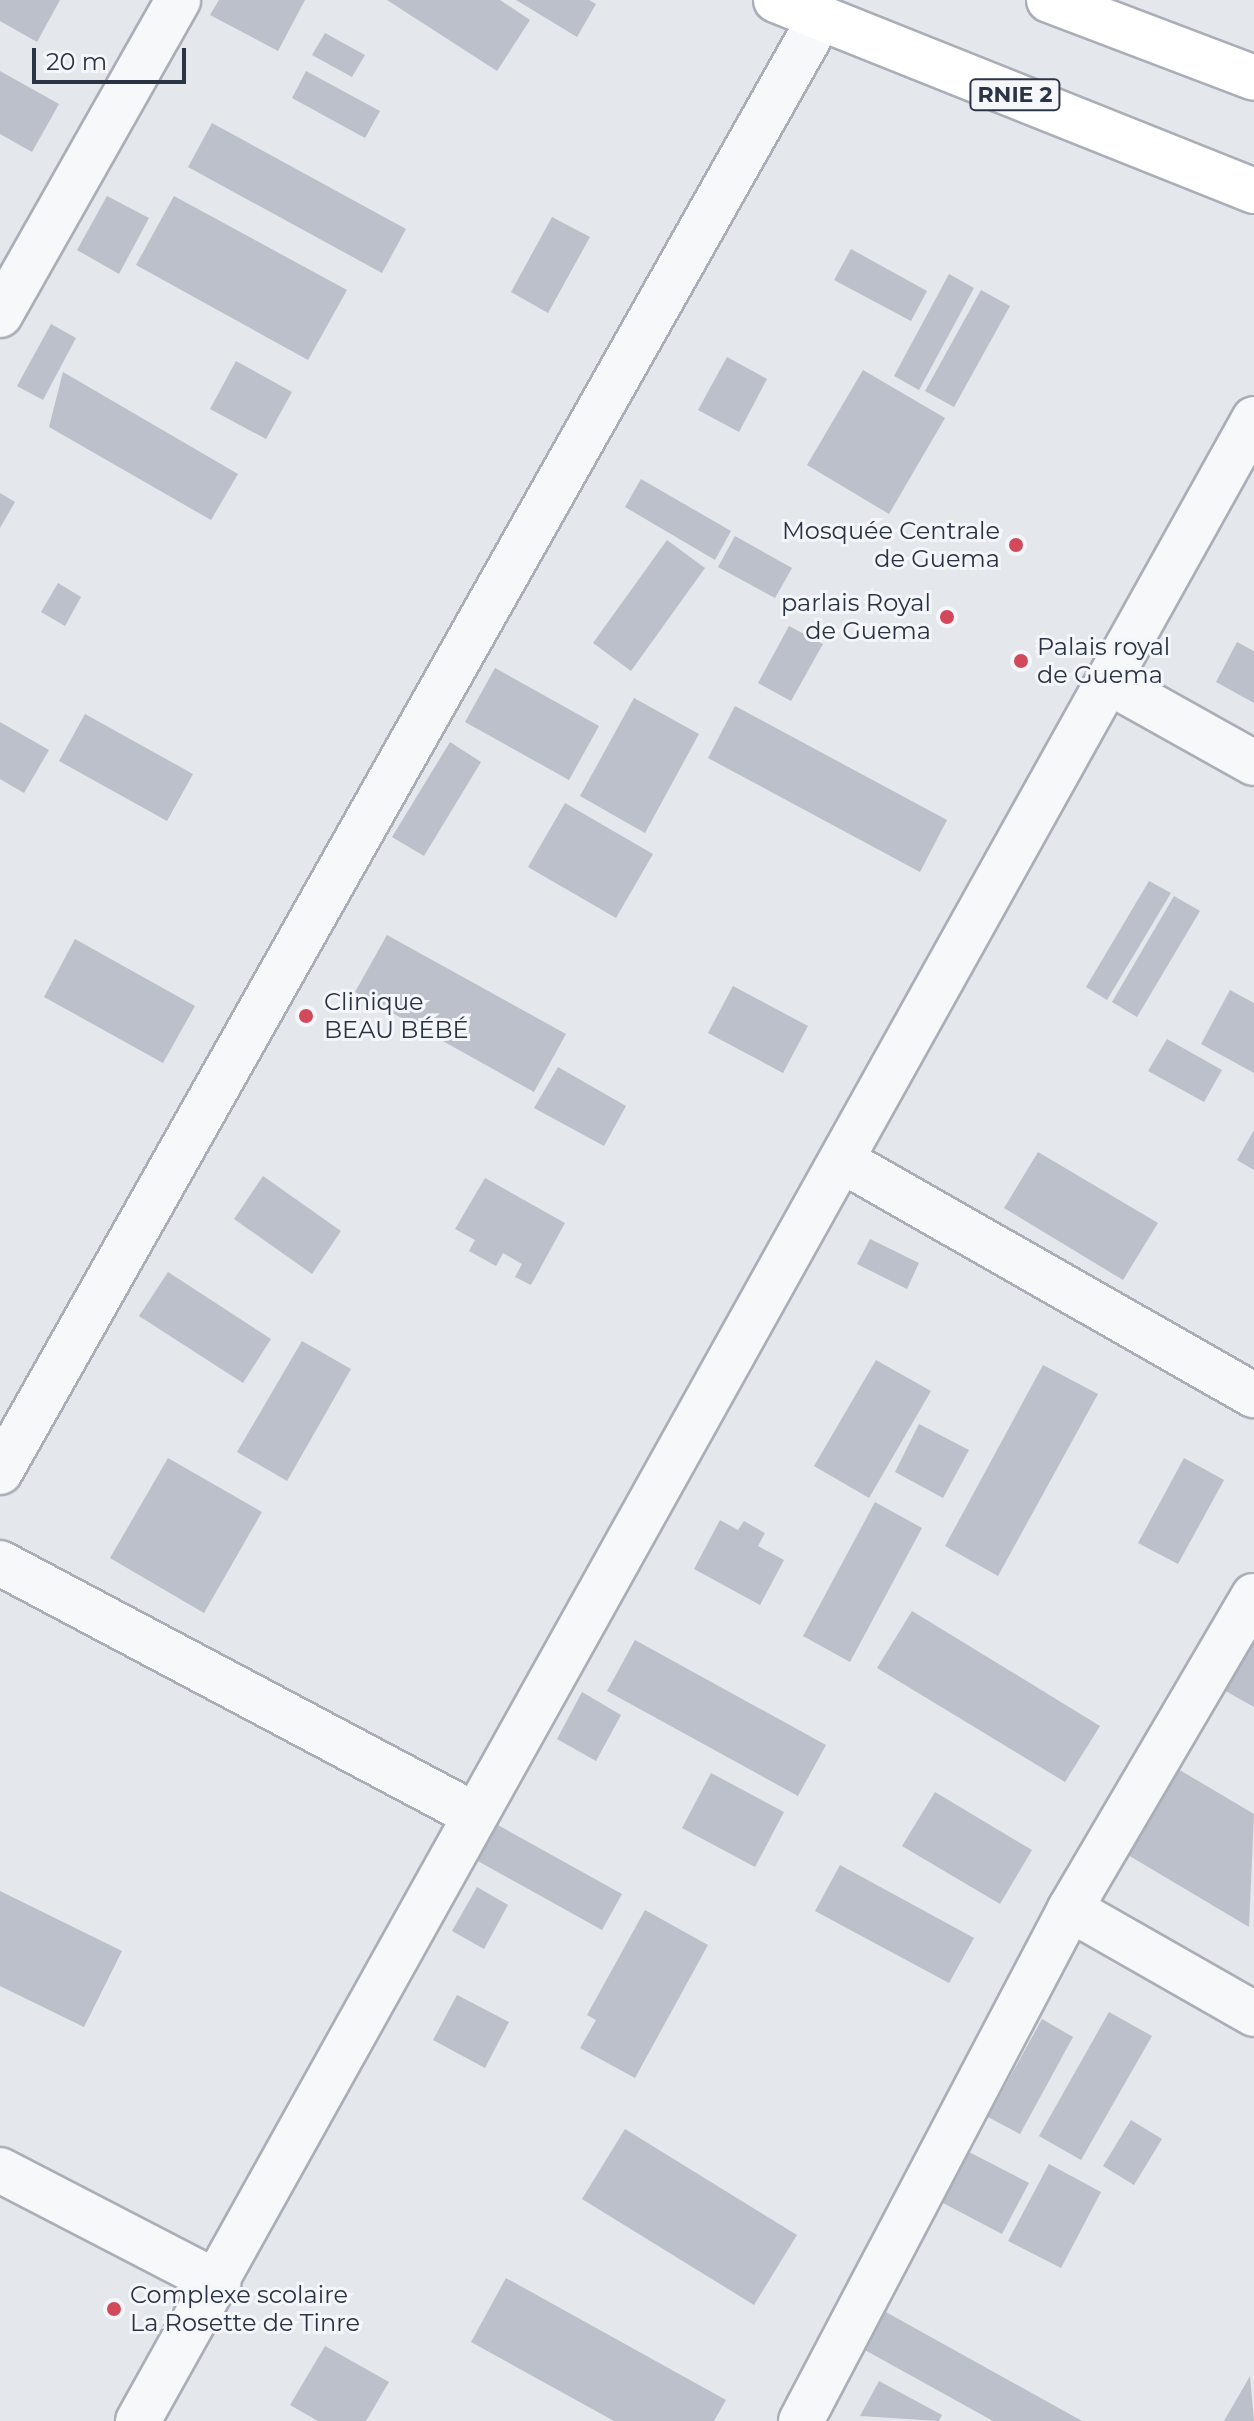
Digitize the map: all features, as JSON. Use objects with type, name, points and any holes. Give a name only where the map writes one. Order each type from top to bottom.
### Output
[{"type":"main road","name":"RNIE 2","points":[[776,0],[1254,191]]},
{"type":"main road","points":[[1049,0],[1254,78]]},
{"type":"street","points":[[0,315],[178,0]]},
{"type":"street","points":[[0,1472],[821,17]]},
{"type":"street","points":[[138,2421],[218,2283],[473,1814],[843,1161],[1254,419]]},
{"type":"street","points":[[1109,682],[1254,763]]},
{"type":"street","points":[[843,1161],[1254,1395]]},
{"type":"street","points":[[0,1563],[473,1814]]},
{"type":"street","points":[[810,2418],[1070,1909],[1254,1596]]},
{"type":"street","points":[[1070,1909],[1254,2014]]},
{"type":"street","points":[[0,2170],[218,2283]]},
{"type":"building","points":[[0,0],[60,0],[37,42],[0,21]]},
{"type":"building","points":[[219,0],[305,0],[278,51],[210,15]]},
{"type":"building","points":[[387,0],[500,0],[530,20],[497,71]]},
{"type":"building","points":[[516,0],[589,0],[596,4],[577,37]]},
{"type":"building","points":[[325,33],[365,55],[352,77],[312,55]]},
{"type":"building","points":[[0,71],[59,104],[32,152],[0,134]]},
{"type":"building","points":[[306,71],[380,111],[365,138],[292,98]]},
{"type":"building","points":[[212,123],[406,229],[382,273],[188,167]]},
{"type":"building","points":[[107,196],[149,218],[119,274],[77,250]]},
{"type":"building","points":[[174,196],[347,290],[308,360],[136,265]]},
{"type":"building","points":[[552,217],[590,237],[548,313],[511,292]]},
{"type":"building","points":[[851,249],[927,291],[911,321],[834,280]]},
{"type":"building","points":[[949,274],[974,288],[919,390],[894,376]]},
{"type":"building","points":[[981,290],[1010,306],[954,407],[925,391]]},
{"type":"building","points":[[51,324],[76,338],[43,400],[17,386]]},
{"type":"building","points":[[727,357],[767,379],[739,432],[698,410]]},
{"type":"building","points":[[236,361],[292,392],[266,439],[210,409]]},
{"type":"building","points":[[863,370],[945,418],[889,514],[807,465]]},
{"type":"building","points":[[63,372],[238,474],[211,520],[49,427]]},
{"type":"building","points":[[641,479],[731,531],[715,560],[625,507]]},
{"type":"building","points":[[0,493],[15,502],[0,528]]},
{"type":"building","points":[[735,536],[792,568],[775,598],[718,567]]},
{"type":"building","points":[[667,540],[705,568],[631,671],[593,643]]},
{"type":"building","points":[[58,583],[81,597],[65,626],[41,612]]},
{"type":"building","points":[[789,626],[823,644],[791,701],[758,683]]},
{"type":"building","points":[[1237,642],[1254,651],[1254,703],[1216,682]]},
{"type":"building","points":[[495,668],[599,726],[569,780],[465,722]]},
{"type":"building","points":[[634,698],[699,734],[645,833],[580,796]]},
{"type":"building","points":[[735,706],[947,820],[920,872],[708,758]]},
{"type":"building","points":[[85,714],[193,774],[167,821],[59,761]]},
{"type":"building","points":[[0,722],[49,750],[24,793],[0,779]]},
{"type":"building","points":[[450,742],[481,762],[424,856],[392,837]]},
{"type":"building","points":[[565,803],[653,854],[616,918],[528,867]]},
{"type":"building","points":[[1149,881],[1171,893],[1107,1000],[1086,987]]},
{"type":"building","points":[[1174,896],[1200,911],[1137,1017],[1112,1002]]},
{"type":"building","points":[[387,935],[566,1034],[534,1092],[355,992]]},
{"type":"building","points":[[75,939],[195,1006],[163,1063],[44,997]]},
{"type":"building","points":[[733,986],[808,1026],[783,1073],[708,1033]]},
{"type":"building","points":[[1230,990],[1254,1003],[1254,1073],[1201,1044]]},
{"type":"building","points":[[1167,1039],[1222,1070],[1204,1102],[1148,1071]]},
{"type":"building","points":[[558,1067],[626,1106],[604,1146],[534,1108]]},
{"type":"building","points":[[1254,1130],[1254,1170],[1237,1160]]},
{"type":"building","points":[[1038,1152],[1158,1223],[1123,1280],[1004,1208]]},
{"type":"building","points":[[263,1176],[341,1231],[312,1274],[234,1219]]},
{"type":"building","points":[[485,1178],[565,1223],[531,1285],[515,1277],[522,1264],[503,1253],[496,1266],[469,1251],[475,1240],[455,1229]]},
{"type":"building","points":[[870,1239],[919,1263],[907,1289],[857,1264]]},
{"type":"building","points":[[168,1272],[271,1339],[243,1383],[139,1316]]},
{"type":"building","points":[[302,1341],[351,1369],[287,1481],[237,1452]]},
{"type":"building","points":[[876,1360],[931,1391],[869,1498],[814,1466]]},
{"type":"building","points":[[1043,1365],[1098,1394],[998,1576],[945,1546]]},
{"type":"building","points":[[919,1424],[969,1450],[943,1498],[895,1472]]},
{"type":"building","points":[[168,1458],[262,1512],[204,1613],[110,1558]]},
{"type":"building","points":[[1184,1458],[1224,1480],[1178,1564],[1138,1543]]},
{"type":"building","points":[[875,1502],[922,1528],[850,1662],[803,1636]]},
{"type":"building","points":[[720,1520],[738,1530],[744,1521],[765,1533],[758,1546],[784,1560],[760,1605],[694,1569]]},
{"type":"building","points":[[912,1611],[1100,1726],[1065,1782],[877,1668]]},
{"type":"building","points":[[1254,1633],[1254,1707],[1222,1689]]},
{"type":"building","points":[[635,1640],[826,1745],[798,1796],[607,1691]]},
{"type":"building","points":[[582,1692],[621,1715],[596,1761],[557,1739]]},
{"type":"building","points":[[1178,1769],[1254,1814],[1249,1927],[1128,1855]]},
{"type":"building","points":[[711,1773],[784,1812],[755,1867],[682,1828]]},
{"type":"building","points":[[935,1792],[1032,1850],[1000,1904],[902,1846]]},
{"type":"building","points":[[496,1824],[622,1894],[602,1930],[476,1860]]},
{"type":"building","points":[[840,1865],[974,1938],[949,1983],[815,1911]]},
{"type":"building","points":[[477,1887],[508,1905],[484,1949],[452,1931]]},
{"type":"building","points":[[0,1891],[122,1951],[84,2027],[0,1986]]},
{"type":"building","points":[[645,1910],[708,1945],[635,2078],[580,2048],[596,2020],[587,2015]]},
{"type":"building","points":[[457,1995],[509,2022],[485,2068],[433,2040]]},
{"type":"building","points":[[1109,2012],[1152,2036],[1081,2160],[1039,2136]]},
{"type":"building","points":[[1042,2019],[1073,2037],[1020,2134],[988,2117]]},
{"type":"building","points":[[1131,2120],[1162,2139],[1134,2185],[1103,2166]]},
{"type":"building","points":[[625,2129],[797,2235],[754,2305],[582,2199]]},
{"type":"building","points":[[969,2152],[1029,2183],[1002,2234],[943,2203]]},
{"type":"building","points":[[1049,2164],[1101,2192],[1061,2268],[1008,2241]]},
{"type":"building","points":[[506,2278],[726,2400],[714,2421],[614,2421],[471,2342]]},
{"type":"building","points":[[884,2311],[1082,2421],[993,2421],[863,2349]]},
{"type":"building","points":[[325,2346],[389,2382],[366,2421],[318,2421],[290,2405]]},
{"type":"building","points":[[1250,2376],[1254,2421],[1224,2421]]},
{"type":"building","points":[[879,2381],[942,2415],[939,2421],[860,2416]]},
{"type":"place","name":"Mosquée Centrale de Guema","points":[[1016,545]]},
{"type":"place","name":"parlais Royal de Guema","points":[[947,617]]},
{"type":"place","name":"Palais royal de Guema","points":[[1021,661]]},
{"type":"place","name":"Clinique BEAU BÉBÉ","points":[[306,1016]]},
{"type":"place","name":"Complexe scolaire La Rosette de Tinre","points":[[114,2309]]}]
